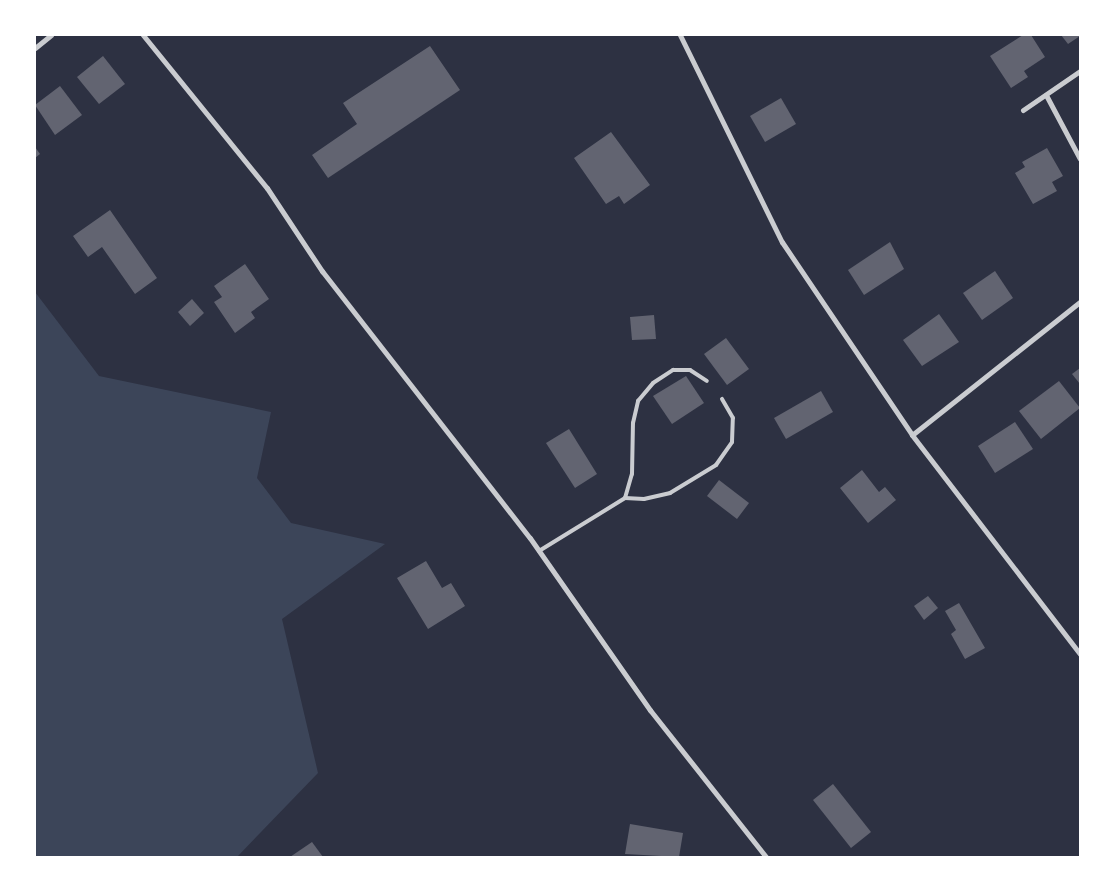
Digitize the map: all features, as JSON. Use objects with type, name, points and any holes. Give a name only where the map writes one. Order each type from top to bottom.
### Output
[{"type":"street","points":[[35,48],[51,35]]},
{"type":"street","points":[[143,35],[266,188],[322,271],[539,551],[650,710],[766,857]]},
{"type":"street","points":[[680,35],[782,242],[912,435],[1080,654]]},
{"type":"street","points":[[1023,110],[1080,71]]},
{"type":"street","points":[[1046,95],[1080,159]]},
{"type":"street","points":[[912,435],[1080,302]]},
{"type":"lane","points":[[625,498],[632,474],[633,423],[638,400],[653,383],[673,370],[690,370],[707,381]]},
{"type":"lane","points":[[539,551],[625,498],[644,499],[670,492],[716,465],[732,442],[733,418],[722,399]]},
{"type":"shaded area","points":[[35,292],[99,376],[271,412],[257,478],[291,523],[385,544],[282,619],[318,773],[237,857],[35,857]]},
{"type":"building","points":[[1023,35],[1031,35],[1045,57],[1024,71],[1028,77],[1011,88],[990,56]]},
{"type":"building","points":[[1061,35],[1080,35],[1080,36],[1068,44]]},
{"type":"building","points":[[430,46],[460,90],[328,178],[312,155],[357,124],[343,103]]},
{"type":"building","points":[[103,56],[125,84],[99,104],[77,77]]},
{"type":"building","points":[[60,86],[82,115],[55,135],[35,105]]},
{"type":"building","points":[[781,98],[796,124],[765,142],[750,116]]},
{"type":"building","points":[[611,132],[650,185],[624,204],[619,196],[606,204],[574,158]]},
{"type":"building","points":[[35,147],[40,154],[35,158]]},
{"type":"building","points":[[1047,148],[1063,176],[1052,182],[1057,191],[1033,204],[1015,173],[1025,167],[1022,162]]},
{"type":"building","points":[[110,210],[157,278],[135,294],[102,247],[88,257],[73,236]]},
{"type":"building","points":[[890,242],[904,269],[864,295],[848,270]]},
{"type":"building","points":[[245,264],[269,299],[251,312],[255,318],[235,333],[214,302],[222,297],[214,286]]},
{"type":"building","points":[[995,271],[1013,298],[982,320],[963,293]]},
{"type":"building","points":[[192,299],[204,313],[190,326],[178,312]]},
{"type":"building","points":[[939,314],[959,342],[922,366],[903,340]]},
{"type":"building","points":[[654,315],[656,339],[632,340],[630,317]]},
{"type":"building","points":[[726,338],[749,369],[727,385],[704,354]]},
{"type":"building","points":[[1080,368],[1080,384],[1072,374]]},
{"type":"building","points":[[686,376],[704,403],[672,424],[653,396]]},
{"type":"building","points":[[1059,381],[1080,408],[1041,439],[1019,411]]},
{"type":"building","points":[[821,391],[833,412],[786,439],[774,418]]},
{"type":"building","points":[[1015,422],[1033,449],[995,473],[978,446]]},
{"type":"building","points":[[569,429],[597,474],[575,488],[546,443]]},
{"type":"building","points":[[862,470],[879,492],[885,487],[896,500],[868,523],[840,488]]},
{"type":"building","points":[[719,480],[749,503],[737,519],[707,496]]},
{"type":"building","points":[[426,561],[442,588],[451,583],[465,606],[428,629],[397,578]]},
{"type":"building","points":[[928,596],[938,608],[924,620],[914,606]]},
{"type":"building","points":[[959,603],[985,648],[965,659],[951,634],[956,630],[945,611]]},
{"type":"building","points":[[833,784],[871,832],[851,848],[813,800]]},
{"type":"building","points":[[630,824],[683,833],[679,857],[625,854]]},
{"type":"building","points":[[312,842],[323,857],[290,857]]}]
